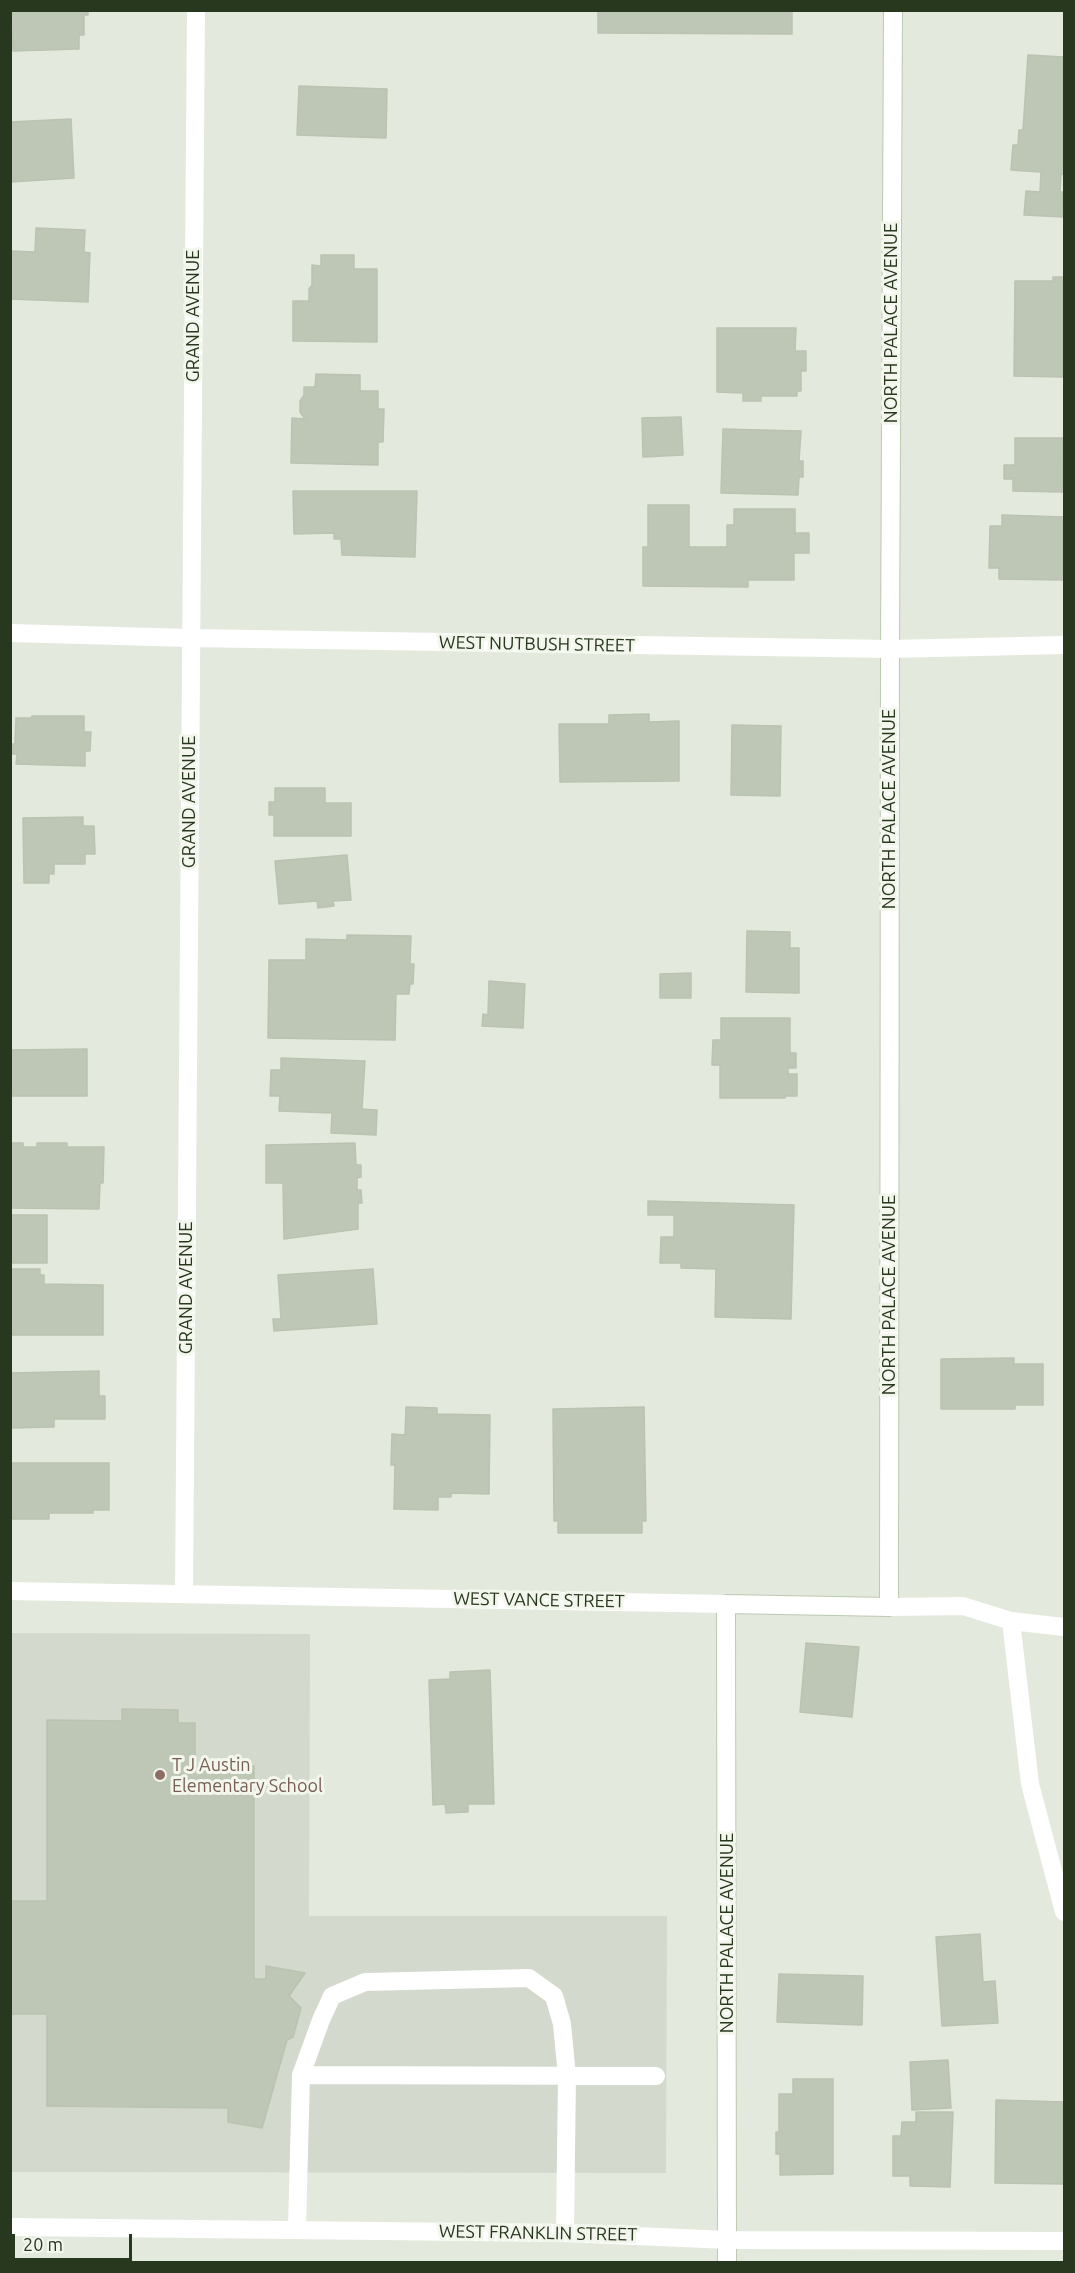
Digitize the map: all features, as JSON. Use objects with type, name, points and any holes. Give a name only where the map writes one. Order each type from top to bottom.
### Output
[{"type":"street","name":"GRAND AVENUE","points":[[184,1593],[196,10]]},
{"type":"street","name":"NORTH PALACE AVENUE","points":[[889,1607],[893,10]]},
{"type":"street","name":"WEST NUTBUSH STREET","points":[[10,633],[890,649],[1065,645]]},
{"type":"street","name":"WEST VANCE STREET","points":[[10,1591],[889,1607],[963,1606],[1011,1622],[1065,1627]]},
{"type":"street","name":"NORTH PALACE AVENUE","points":[[726,1604],[727,2262]]},
{"type":"street","points":[[1011,1622],[1030,1784],[1065,1912]]},
{"type":"street","points":[[297,2229],[301,2075],[332,1996],[365,1982],[530,1978],[554,1996],[562,2024],[567,2076],[565,2232]]},
{"type":"street","points":[[301,2075],[656,2076]]},
{"type":"street","name":"WEST FRANKLIN STREET","points":[[10,2227],[565,2232],[728,2240],[1065,2241]]},
{"type":"shaded area","name":"T J Austin Elementary School","points":[[11,1633],[310,1634],[309,1916],[667,1916],[666,2173],[11,2172]]},
{"type":"building","points":[[10,10],[88,10],[88,15],[84,15],[84,35],[79,35],[79,49],[13,51]]},
{"type":"building","points":[[598,10],[792,10],[792,34],[598,33]]},
{"type":"building","points":[[1028,55],[1064,57],[1064,174],[1061,174],[1060,192],[1064,192],[1064,217],[1024,215],[1026,191],[1040,192],[1041,172],[1011,170],[1013,145],[1018,145],[1019,130],[1023,130]]},
{"type":"building","points":[[299,86],[387,89],[386,138],[297,135]]},
{"type":"building","points":[[71,119],[74,178],[10,182],[10,122]]},
{"type":"building","points":[[36,228],[85,230],[84,252],[90,253],[88,302],[10,299],[10,251],[35,252]]},
{"type":"building","points":[[321,255],[354,255],[354,269],[377,269],[377,342],[293,341],[293,301],[309,301],[312,265],[321,266]]},
{"type":"building","points":[[1053,277],[1064,277],[1064,377],[1014,376],[1015,281],[1053,281]]},
{"type":"building","points":[[717,328],[796,328],[795,351],[806,351],[806,371],[801,371],[801,391],[797,391],[797,396],[761,396],[761,401],[743,401],[743,393],[717,392]]},
{"type":"building","points":[[316,374],[360,375],[360,391],[378,391],[378,409],[384,409],[383,442],[378,442],[378,465],[291,463],[292,418],[305,419],[300,412],[300,401],[304,395],[304,387],[315,387]]},
{"type":"building","points":[[681,417],[683,455],[643,457],[642,418]]},
{"type":"building","points":[[723,429],[801,431],[799,461],[803,461],[803,477],[799,477],[798,495],[721,493]]},
{"type":"building","points":[[1015,438],[1064,438],[1063,492],[1013,491],[1013,479],[1004,479],[1004,465],[1015,465]]},
{"type":"building","points":[[293,491],[417,491],[415,557],[342,555],[341,539],[334,539],[334,533],[294,534]]},
{"type":"building","points":[[648,505],[689,505],[689,547],[727,547],[727,525],[734,525],[734,509],[795,509],[795,533],[809,533],[809,553],[794,553],[794,580],[748,580],[748,587],[643,586],[643,547],[648,547]]},
{"type":"building","points":[[1002,515],[1064,517],[1064,580],[999,579],[999,568],[989,568],[990,526],[1002,526]]},
{"type":"building","points":[[649,714],[649,722],[679,721],[679,781],[560,782],[559,724],[609,724],[609,715]]},
{"type":"building","points":[[32,716],[84,716],[84,732],[91,732],[90,751],[85,751],[85,766],[16,764],[17,754],[11,754],[11,744],[15,744],[16,718],[31,718]]},
{"type":"building","points":[[732,725],[781,726],[780,796],[731,795]]},
{"type":"building","points":[[275,788],[325,788],[325,803],[351,803],[351,836],[274,836],[274,815],[269,815],[269,802],[275,802]]},
{"type":"building","points":[[83,817],[83,826],[94,826],[95,854],[85,854],[85,864],[54,864],[54,874],[49,874],[49,883],[24,883],[23,818]]},
{"type":"building","points":[[347,855],[351,900],[333,901],[334,906],[318,908],[317,901],[279,904],[275,861]]},
{"type":"building","points":[[747,931],[790,932],[790,948],[799,948],[799,993],[746,992]]},
{"type":"building","points":[[347,935],[411,936],[410,964],[414,964],[413,984],[410,984],[409,994],[396,994],[395,1040],[268,1038],[269,960],[306,960],[306,939],[347,940]]},
{"type":"building","points":[[691,973],[691,998],[660,998],[660,974]]},
{"type":"building","points":[[489,981],[525,984],[523,1028],[482,1026],[483,1014],[488,1015]]},
{"type":"building","points":[[721,1018],[790,1018],[790,1053],[796,1053],[796,1068],[788,1068],[788,1074],[797,1074],[797,1096],[720,1098],[720,1065],[712,1065],[713,1040],[721,1040]]},
{"type":"building","points":[[87,1049],[87,1096],[10,1096],[10,1050]]},
{"type":"building","points":[[281,1058],[365,1061],[362,1109],[377,1110],[376,1135],[331,1133],[332,1113],[279,1111],[280,1096],[270,1096],[271,1070],[281,1070]]},
{"type":"building","points":[[10,1143],[23,1143],[23,1147],[37,1147],[37,1143],[67,1143],[67,1147],[104,1147],[103,1183],[100,1183],[99,1209],[10,1208]]},
{"type":"building","points":[[355,1143],[356,1165],[361,1165],[361,1177],[357,1178],[357,1190],[361,1190],[362,1203],[358,1203],[358,1229],[284,1239],[283,1183],[266,1183],[266,1145]]},
{"type":"building","points":[[648,1201],[794,1205],[791,1319],[715,1317],[716,1269],[681,1268],[681,1263],[660,1263],[661,1237],[674,1237],[674,1215],[648,1215]]},
{"type":"building","points":[[10,1215],[47,1215],[47,1263],[10,1263]]},
{"type":"building","points":[[10,1269],[40,1269],[40,1275],[44,1275],[44,1284],[103,1285],[103,1335],[10,1335]]},
{"type":"building","points":[[373,1269],[377,1324],[274,1331],[273,1319],[281,1319],[278,1275]]},
{"type":"building","points":[[1014,1358],[1014,1364],[1043,1364],[1043,1405],[1015,1405],[1015,1409],[941,1409],[941,1359]]},
{"type":"building","points":[[99,1371],[99,1396],[105,1396],[105,1419],[54,1419],[54,1427],[10,1428],[10,1373]]},
{"type":"building","points":[[406,1407],[437,1408],[437,1414],[490,1415],[489,1494],[451,1493],[451,1497],[438,1497],[438,1510],[394,1509],[395,1465],[391,1465],[392,1434],[405,1435]]},
{"type":"building","points":[[644,1407],[646,1521],[642,1521],[642,1533],[558,1533],[558,1521],[554,1521],[553,1409]]},
{"type":"building","points":[[10,1463],[109,1463],[109,1510],[93,1510],[93,1513],[49,1513],[49,1519],[10,1519]]},
{"type":"building","points":[[806,1643],[859,1647],[852,1717],[800,1712]]},
{"type":"building","points":[[490,1670],[494,1804],[468,1804],[468,1812],[446,1813],[445,1804],[433,1805],[429,1680],[450,1679],[450,1672]]},
{"type":"building","points":[[122,1709],[178,1710],[178,1723],[195,1723],[195,1766],[254,1766],[254,1979],[266,1979],[266,1966],[305,1973],[289,1996],[301,2008],[293,2037],[287,2040],[262,2128],[228,2122],[228,2108],[47,2106],[47,2014],[10,2014],[10,1901],[47,1901],[47,1720],[122,1721]]},
{"type":"building","points":[[980,1934],[983,1982],[995,1981],[998,2023],[942,2026],[936,1937]]},
{"type":"building","points":[[779,1974],[863,1976],[862,2025],[777,2022]]},
{"type":"building","points":[[948,2060],[951,2108],[912,2110],[910,2062]]},
{"type":"building","points":[[793,2079],[833,2079],[833,2174],[780,2175],[780,2154],[776,2154],[776,2132],[779,2132],[779,2094],[793,2094]]},
{"type":"building","points":[[996,2100],[1064,2102],[1064,2184],[995,2183]]},
{"type":"building","points":[[916,2112],[953,2112],[950,2187],[910,2186],[910,2176],[893,2176],[893,2136],[901,2136],[902,2122],[916,2122]]},
{"type":"place","name":"T J Austin Elementary School","points":[[160,1775]]}]
